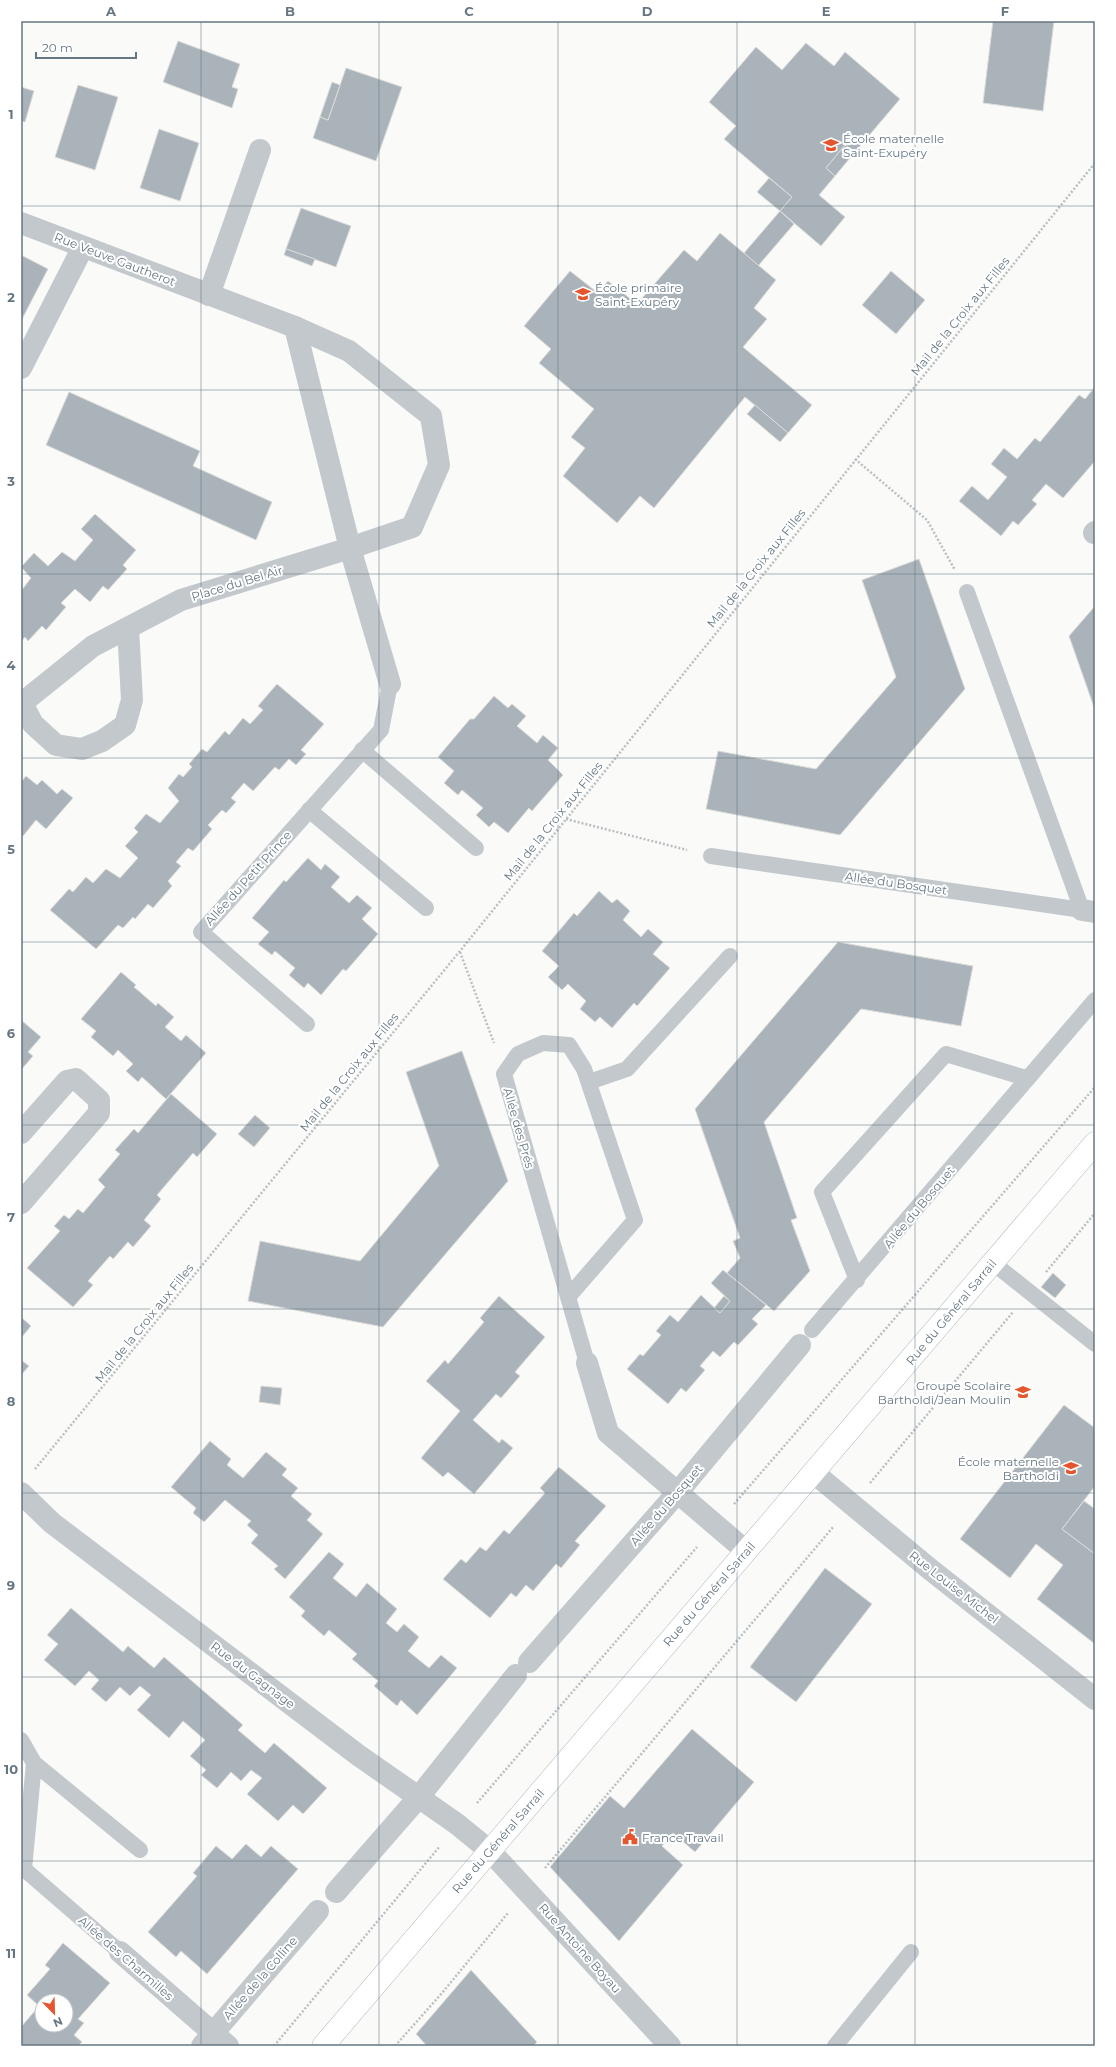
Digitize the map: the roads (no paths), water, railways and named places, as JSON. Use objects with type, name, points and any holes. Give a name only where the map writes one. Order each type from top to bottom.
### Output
[{"type":"main road","name":"Rue du Général Sarrail","points":[[323,2046],[1095,1143]]},
{"type":"street","points":[[209,295],[260,150]]},
{"type":"street","name":"Rue Veuve Gautherot","points":[[21,223],[295,327]]},
{"type":"street","points":[[21,368],[83,247]]},
{"type":"street","name":"Allée du Petit Prince","points":[[295,327],[350,548],[390,684]]},
{"type":"street","name":"Place du Bel Air","points":[[128,628],[132,700],[125,725],[102,741],[82,749],[56,745],[34,724],[22,703],[93,646],[181,600],[350,548],[412,527],[439,464],[431,416],[348,351],[295,327]]},
{"type":"street","points":[[21,1133],[67,1081],[76,1080],[99,1100],[99,1112],[21,1203]]},
{"type":"street","name":"Allée du Bosquet","points":[[418,1798],[523,1669],[678,1492],[806,1338]]},
{"type":"street","name":"Allée des Prés","points":[[587,1363],[608,1433],[746,1551]]},
{"type":"street","name":"Rue Louise Michel","points":[[814,1473],[931,1570],[1095,1698]]},
{"type":"street","name":"Rue du Gagnage","points":[[21,1493],[52,1523],[418,1798],[457,1824],[490,1851]]},
{"type":"street","points":[[336,1892],[418,1798]]},
{"type":"street","name":"Rue Antoine Boyau","points":[[490,1851],[670,2046]]},
{"type":"street","name":"Allée de la Colline","points":[[214,2042],[318,1911]]},
{"type":"street","name":"Allée des Charmilles","points":[[120,1952],[214,2042]]},
{"type":"lane","name":"Allée du Bosquet","points":[[711,856],[1088,911],[967,592]]},
{"type":"lane","name":"Allée du Petit Prince","points":[[307,1024],[200,932],[381,730],[390,684]]},
{"type":"lane","points":[[362,750],[476,848]]},
{"type":"lane","points":[[310,810],[426,908]]},
{"type":"lane","points":[[589,1082],[627,1069],[730,956]]},
{"type":"lane","name":"Allée du Bosquet","points":[[806,1338],[857,1280],[1026,1078],[1095,1000]]},
{"type":"lane","name":"Allée des Prés","points":[[568,1296],[635,1220],[584,1069],[569,1045],[543,1043],[518,1054],[504,1074],[587,1363]]},
{"type":"lane","points":[[857,1280],[822,1192],[946,1054],[1026,1078]]},
{"type":"lane","points":[[993,1263],[1095,1344]]},
{"type":"lane","points":[[21,1740],[34,1763],[140,1850]]},
{"type":"lane","name":"Allée des Charmilles","points":[[34,1763],[23,1871],[120,1952]]},
{"type":"lane","points":[[835,2046],[911,1952]]},
{"type":"place","name":"École maternelle Saint-Exupéry","points":[[831,145]]},
{"type":"place","name":"École primaire Saint-Exupéry","points":[[583,294]]},
{"type":"place","name":"Groupe Scolaire Bartholdi/Jean Moulin","points":[[1023,1392]]},
{"type":"place","name":"École maternelle Bartholdi","points":[[1071,1468]]},
{"type":"place","name":"France Travail","points":[[630,1837]]}]
